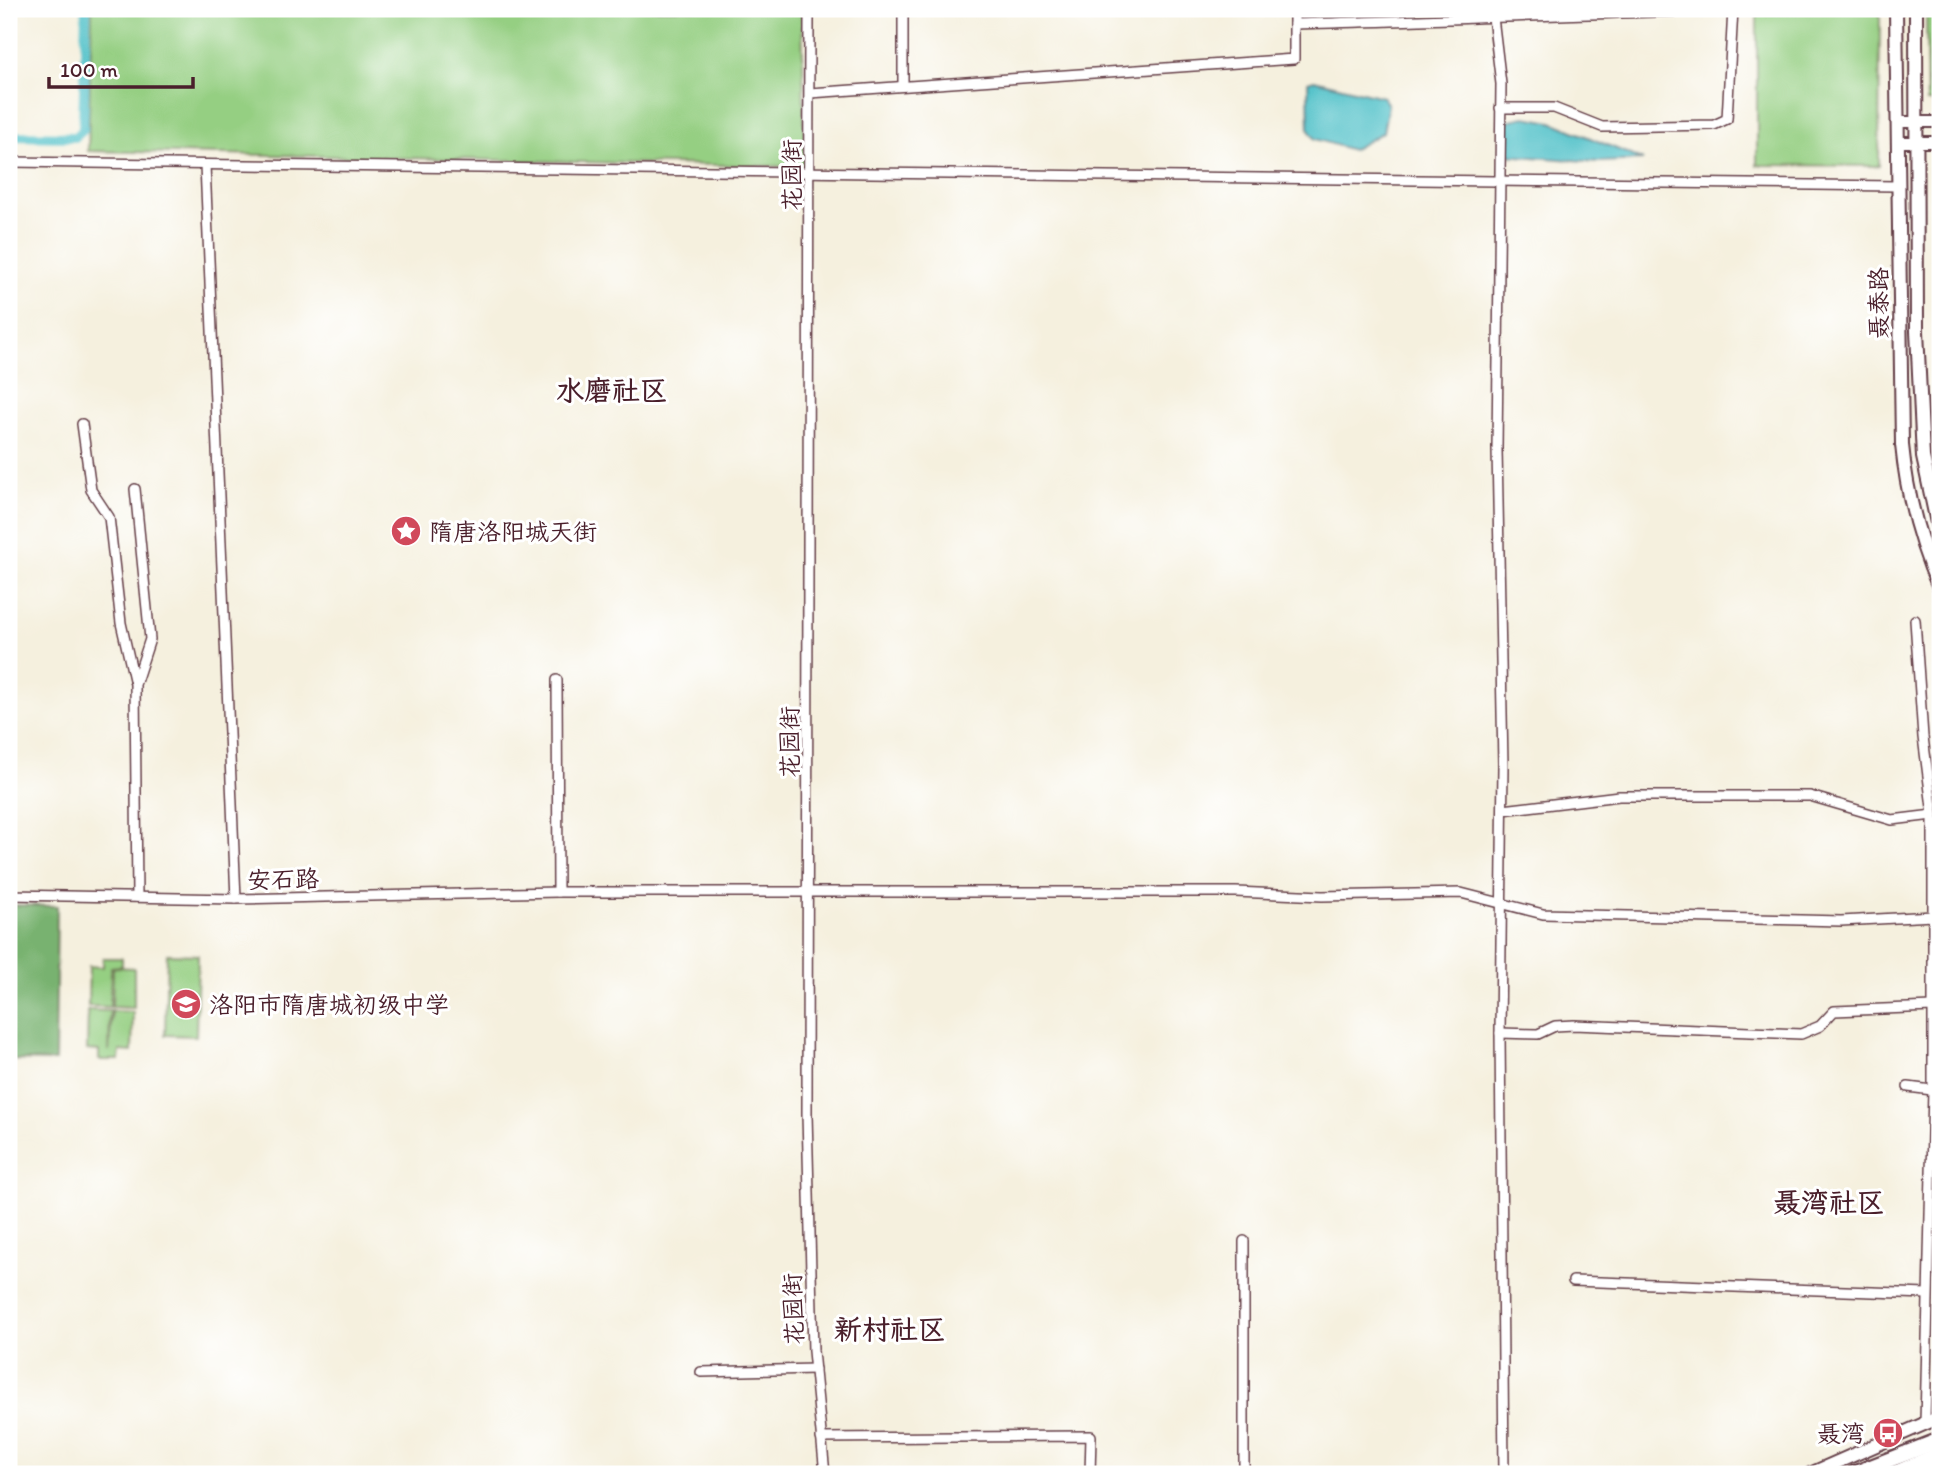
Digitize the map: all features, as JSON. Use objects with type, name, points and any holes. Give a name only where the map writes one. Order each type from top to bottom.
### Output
[{"type":"main road","name":"聂泰路","points":[[1896,9],[1899,388],[1904,469],[1920,542],[1940,590]]},
{"type":"main road","name":"聂泰路","points":[[1916,9],[1917,331],[1923,457],[1940,537]]},
{"type":"main road","points":[[1810,1474],[1940,1417]]},
{"type":"main road","points":[[1853,1474],[1940,1440]]},
{"type":"main road","points":[[1893,1474],[1940,1454]]},
{"type":"main road","points":[[1916,1474],[1940,1465]]},
{"type":"street","name":"花园街","points":[[809,9],[807,1114],[815,1369],[825,1474]]},
{"type":"street","points":[[903,9],[903,86]]},
{"type":"street","points":[[810,93],[1294,59],[1294,9]]},
{"type":"street","points":[[1492,9],[1500,108],[1497,449],[1503,810],[1500,1033],[1504,1474]]},
{"type":"street","points":[[1500,108],[1554,108],[1602,127],[1714,125],[1727,119],[1733,9]]},
{"type":"street","points":[[1294,24],[1784,9]]},
{"type":"street","points":[[1897,122],[1940,122]]},
{"type":"street","points":[[1898,142],[1940,142]]},
{"type":"street","points":[[9,162],[1897,186]]},
{"type":"street","points":[[205,165],[236,899]]},
{"type":"street","points":[[82,424],[92,490],[109,517],[121,623],[135,684],[137,897]]},
{"type":"street","points":[[135,489],[150,639],[135,684]]},
{"type":"street","points":[[1915,620],[1923,737],[1933,815],[1933,1007],[1937,1090],[1928,1242],[1925,1423]]},
{"type":"street","points":[[558,680],[558,892]]},
{"type":"street","points":[[1503,810],[1619,796],[1810,796],[1892,820],[1933,815]]},
{"type":"street","name":"安石路","points":[[9,895],[236,899],[558,892],[1236,892],[1322,896],[1461,893],[1543,914],[1841,921],[1933,916]]},
{"type":"street","points":[[1500,1033],[1538,1034],[1555,1026],[1574,1025],[1801,1034],[1819,1026],[1834,1011],[1933,1007]]},
{"type":"street","points":[[1908,1087],[1937,1090]]},
{"type":"street","points":[[1244,1241],[1244,1474]]},
{"type":"street","points":[[1928,1242],[1940,1244]]},
{"type":"street","points":[[1573,1281],[1927,1294]]},
{"type":"street","points":[[701,1372],[815,1369]]},
{"type":"street","points":[[821,1438],[1091,1436],[1090,1474]]},
{"type":"green space","points":[[92,9],[802,9],[805,167],[88,151]]},
{"type":"green space","points":[[1757,9],[1880,9],[1879,166],[1757,165]]},
{"type":"green space","points":[[1926,9],[1940,9],[1940,102],[1927,102]]},
{"type":"green space","points":[[9,905],[57,906],[55,1061],[9,1060]]},
{"type":"green space","points":[[167,954],[198,955],[196,1036],[165,1035]]},
{"type":"green space","points":[[103,958],[122,958],[122,966],[111,967],[110,1007],[88,1006],[89,966],[103,967]]},
{"type":"green space","points":[[113,967],[134,968],[134,1008],[112,1007]]},
{"type":"green space","points":[[88,1010],[110,1011],[109,1051],[112,1011],[133,1012],[132,1052],[120,1051],[119,1060],[99,1060],[99,1051],[87,1050]]},
{"type":"water","points":[[1314,80],[1383,97],[1388,105],[1383,132],[1352,150],[1315,139],[1309,130],[1308,82]]},
{"type":"water","points":[[1525,117],[1552,122],[1643,160],[1599,162],[1505,155],[1506,121]]},
{"type":"waterway","points":[[9,136],[75,137],[83,130],[86,9]]},
{"type":"place","name":"隋唐洛阳城天街","points":[[406,531]]},
{"type":"place","name":"洛阳市隋唐城初级中学","points":[[186,1004]]},
{"type":"place","name":"聂湾","points":[[1888,1433]]},
{"type":"district","name":"水磨社区","points":[[612,390]]},
{"type":"district","name":"聂湾社区","points":[[1829,1202]]},
{"type":"district","name":"新村社区","points":[[890,1329]]}]
